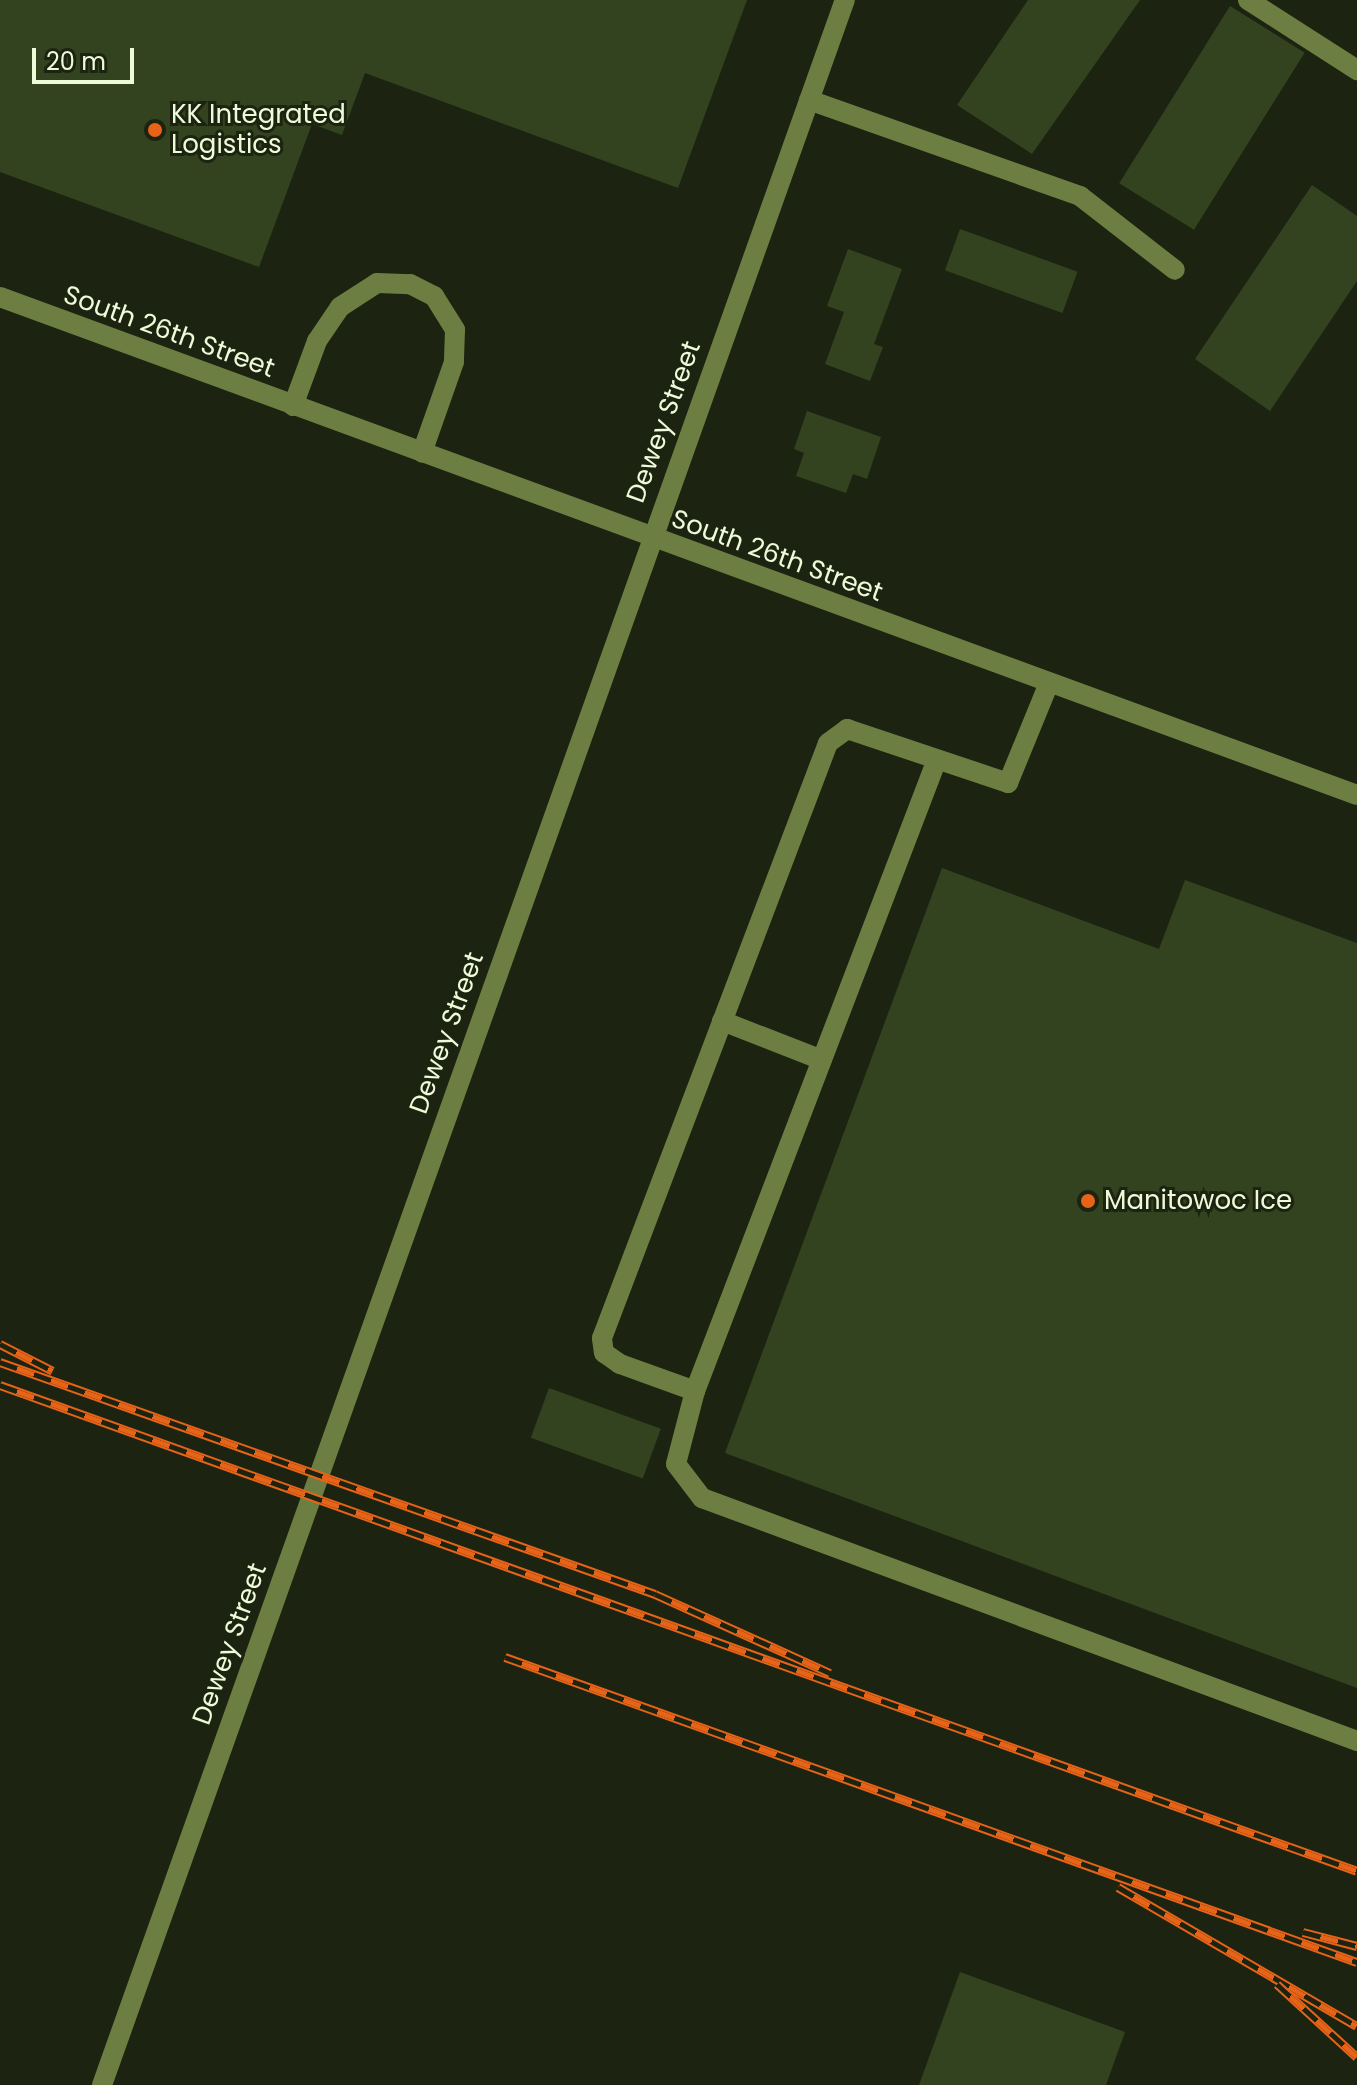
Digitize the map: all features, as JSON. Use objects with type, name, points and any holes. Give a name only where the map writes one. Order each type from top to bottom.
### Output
[{"type":"street","name":"Dewey Street","points":[[102,2085],[650,538],[845,0]]},
{"type":"street","points":[[1248,0],[1357,70]]},
{"type":"street","points":[[809,100],[1080,196],[1175,270]]},
{"type":"street","points":[[293,406],[317,341],[340,307],[377,283],[410,284],[434,296],[455,330],[454,362],[422,453]]},
{"type":"street","name":"South 26th Street","points":[[0,297],[1357,795]]},
{"type":"street","points":[[695,1391],[620,1364],[604,1353],[602,1338],[836,731],[1008,783],[1049,683]]},
{"type":"street","points":[[936,762],[695,1391],[676,1464],[702,1498],[1357,1741]]},
{"type":"street","points":[[722,1021],[822,1060]]},
{"type":"building","name":"KK Integrated Logistics","points":[[0,0],[747,0],[678,188],[365,73],[342,135],[312,124],[259,267],[0,172]]},
{"type":"building","points":[[1028,0],[1140,0],[1032,154],[957,105]]},
{"type":"building","points":[[1230,6],[1305,53],[1194,230],[1119,183]]},
{"type":"building","points":[[1312,185],[1357,216],[1357,281],[1270,411],[1195,359]]},
{"type":"building","points":[[960,229],[1077,272],[1062,313],[945,270]]},
{"type":"building","points":[[848,249],[902,269],[874,344],[883,347],[870,381],[825,364],[844,312],[827,306]]},
{"type":"building","points":[[807,411],[881,437],[867,479],[853,474],[846,493],[796,476],[804,453],[794,449]]},
{"type":"building","name":"Manitowoc Ice","points":[[942,868],[1159,949],[1185,880],[1357,943],[1357,1688],[725,1453]]},
{"type":"building","points":[[549,1388],[661,1429],[643,1479],[531,1438]]},
{"type":"building","points":[[960,1972],[1125,2032],[1106,2085],[919,2085]]},
{"type":"railway","points":[[0,1344],[53,1371]]},
{"type":"railway","points":[[0,1362],[655,1594],[830,1673]]},
{"type":"railway","points":[[0,1385],[1357,1871]]},
{"type":"railway","points":[[505,1657],[1357,1962]]},
{"type":"railway","points":[[1118,1887],[1357,2026]]},
{"type":"railway","points":[[1303,1932],[1357,1946]]},
{"type":"railway","points":[[1277,1984],[1357,2057]]},
{"type":"place","name":"KK Integrated Logistics","points":[[155,130]]},
{"type":"place","name":"Manitowoc Ice","points":[[1088,1201]]}]
